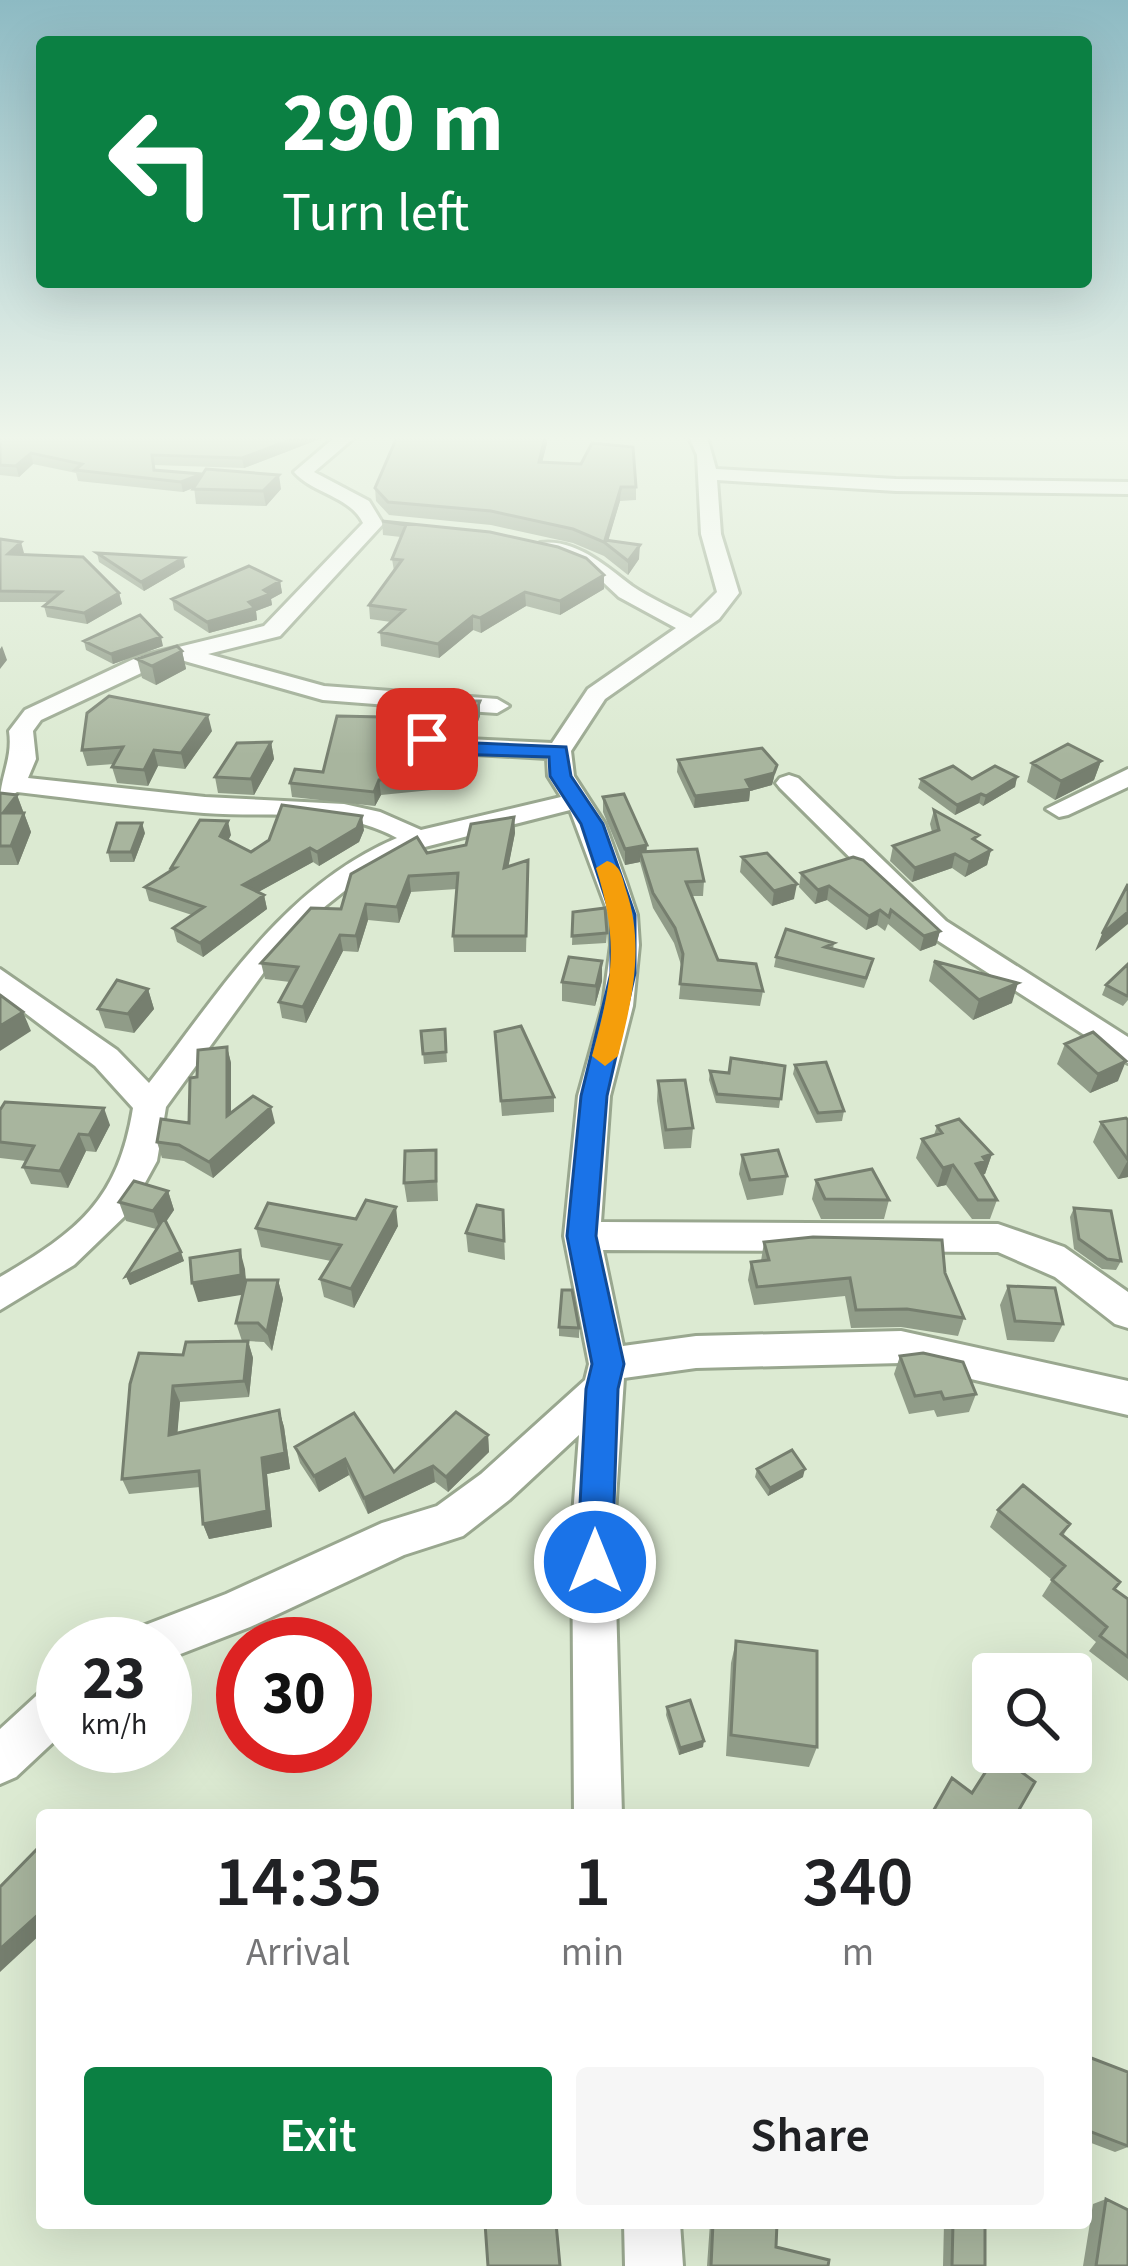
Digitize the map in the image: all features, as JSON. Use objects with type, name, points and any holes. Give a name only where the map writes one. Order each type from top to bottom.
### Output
[{"type":"street","points":[[362,543],[272,631],[177,652],[33,715],[21,730],[26,758],[6,790],[352,813],[397,824],[420,840]]},
{"type":"street","points":[[527,543],[586,560],[627,592],[691,627]]},
{"type":"street","points":[[598,1809],[593,1529],[605,1377],[582,1236],[594,1096],[618,1006],[625,945],[623,915],[579,800],[561,776],[559,751],[596,694],[723,603],[728,593],[712,543]]},
{"type":"street","points":[[177,652],[322,693],[497,706]]},
{"type":"street","points":[[428,702],[422,724],[427,739],[439,745],[559,751]]},
{"type":"street","points":[[1059,809],[1128,778]]},
{"type":"street","points":[[789,783],[936,927],[1128,1052]]},
{"type":"street","points":[[0,1295],[81,1238],[119,1198],[140,1163],[150,1105],[302,912],[345,877],[420,840],[579,800]]},
{"type":"street","points":[[0,979],[106,1058],[150,1105]]},
{"type":"street","points":[[582,1236],[998,1238],[1030,1244],[1052,1256],[1128,1312]]},
{"type":"street","points":[[192,1628],[397,1537],[448,1522],[495,1486],[605,1377],[696,1352],[902,1347],[1128,1398]]},
{"type":"street","points":[[0,1760],[36,1727]]},
{"type":"street","points":[[652,2229],[654,2266]]},
{"type":"building","points":[[0,543],[20,543],[8,554],[83,557],[119,593],[84,613],[44,606],[61,592],[0,591]]},
{"type":"building","points":[[399,543],[539,543],[586,558],[604,575],[560,601],[525,592],[480,618],[473,616],[438,644],[380,632],[404,610],[369,605],[402,560],[392,559]]},
{"type":"building","points":[[605,543],[640,545],[628,561]]},
{"type":"building","points":[[97,553],[183,558],[141,582]]},
{"type":"building","points":[[249,566],[280,581],[264,590],[270,594],[249,602],[255,608],[207,622],[172,599]]},
{"type":"building","points":[[140,615],[161,637],[111,654],[84,641]]},
{"type":"building","points":[[177,646],[182,651],[152,666],[137,659]]},
{"type":"building","points":[[109,696],[208,715],[181,753],[154,750],[144,770],[112,767],[123,747],[82,750],[87,713]]},
{"type":"building","points":[[442,701],[480,701],[472,720],[445,718],[440,712]]},
{"type":"building","points":[[337,716],[383,717],[386,745],[433,750],[435,741],[463,744],[451,773],[379,780],[374,792],[290,783],[295,769],[323,772]]},
{"type":"building","points":[[271,742],[251,779],[215,777],[237,743]]},
{"type":"building","points":[[1068,744],[1101,761],[1061,781],[1032,763]]},
{"type":"building","points":[[762,748],[777,765],[774,773],[746,780],[751,789],[695,796],[678,760]]},
{"type":"building","points":[[953,766],[972,779],[995,766],[1017,777],[986,796],[957,805],[921,779]]},
{"type":"building","points":[[0,793],[17,795],[3,813],[24,813],[11,846],[0,846]]},
{"type":"building","points":[[624,794],[647,845],[625,849],[603,797]]},
{"type":"building","points":[[282,805],[362,816],[357,828],[317,852],[310,848],[243,885],[264,895],[200,943],[173,928],[204,907],[145,887],[175,868],[171,868],[200,820],[228,821],[220,836],[251,852],[269,840]]},
{"type":"building","points":[[934,810],[979,835],[973,839],[991,850],[969,862],[955,854],[915,868],[893,846],[939,830]]},
{"type":"building","points":[[514,817],[504,868],[528,860],[526,936],[453,936],[458,873],[409,876],[397,907],[366,904],[356,936],[340,935],[303,1007],[279,1002],[298,967],[261,963],[311,908],[341,909],[351,874],[417,837],[427,853],[466,845],[471,824]]},
{"type":"building","points":[[117,823],[142,823],[131,852],[108,852]]},
{"type":"building","points":[[697,849],[704,881],[686,882],[718,960],[756,964],[763,991],[680,984],[683,954],[675,928],[653,893],[640,852]]},
{"type":"building","points":[[767,853],[797,884],[774,891],[742,857]]},
{"type":"building","points":[[853,857],[863,860],[940,931],[924,936],[891,910],[889,917],[880,910],[869,916],[829,886],[818,890],[801,873]]},
{"type":"building","points":[[1128,884],[1128,912],[1102,934]]},
{"type":"building","points":[[605,908],[607,933],[572,936],[573,912]]},
{"type":"building","points":[[786,929],[834,943],[825,947],[873,959],[866,978],[776,957]]},
{"type":"building","points":[[569,957],[602,961],[596,986],[562,982]]},
{"type":"building","points":[[934,961],[1018,983],[979,1000]]},
{"type":"building","points":[[1128,964],[1128,995],[1127,996],[1106,985]]},
{"type":"building","points":[[117,980],[148,989],[128,1014],[98,1009]]},
{"type":"building","points":[[0,995],[23,1012],[0,1026]]},
{"type":"building","points":[[521,1026],[554,1097],[501,1101],[495,1032]]},
{"type":"building","points":[[445,1029],[446,1052],[423,1054],[421,1031]]},
{"type":"building","points":[[1093,1032],[1126,1061],[1098,1074],[1065,1044]]},
{"type":"building","points":[[227,1047],[227,1116],[253,1096],[271,1107],[209,1162],[179,1145],[157,1142],[161,1119],[189,1123],[190,1078],[197,1077],[198,1050]]},
{"type":"building","points":[[731,1058],[785,1066],[781,1099],[717,1094],[710,1071],[729,1073]]},
{"type":"building","points":[[826,1062],[844,1111],[818,1113],[795,1065]]},
{"type":"building","points":[[685,1080],[693,1128],[666,1130],[658,1081]]},
{"type":"building","points":[[5,1102],[104,1108],[89,1135],[79,1134],[60,1171],[23,1167],[34,1146],[0,1142],[0,1110]]},
{"type":"building","points":[[959,1119],[992,1154],[976,1164],[997,1200],[978,1200],[953,1165],[943,1168],[922,1139],[942,1133],[937,1126]]},
{"type":"building","points":[[1128,1120],[1128,1160],[1101,1122]]},
{"type":"building","points":[[436,1150],[436,1181],[404,1183],[405,1151]]},
{"type":"building","points":[[778,1150],[787,1176],[750,1180],[742,1155]]},
{"type":"building","points":[[872,1169],[889,1200],[825,1199],[816,1180]]},
{"type":"building","points":[[134,1181],[168,1191],[153,1211],[119,1202]]},
{"type":"building","points":[[366,1200],[396,1207],[351,1289],[320,1279],[341,1245],[256,1228],[268,1203],[356,1219]]},
{"type":"building","points":[[477,1205],[503,1210],[504,1241],[466,1233]]},
{"type":"building","points":[[1074,1208],[1111,1211],[1121,1261],[1107,1259],[1079,1239]]},
{"type":"building","points":[[164,1218],[181,1252],[126,1276]]},
{"type":"building","points":[[813,1237],[942,1240],[945,1273],[964,1318],[907,1309],[856,1310],[850,1278],[757,1287],[751,1262],[769,1260],[764,1242]]},
{"type":"building","points":[[240,1250],[241,1275],[192,1283],[190,1258]]},
{"type":"building","points":[[246,1280],[278,1280],[267,1332],[258,1323],[236,1323]]},
{"type":"building","points":[[1008,1286],[1055,1288],[1063,1324],[1015,1321]]},
{"type":"building","points":[[562,1290],[572,1290],[579,1328],[559,1327]]},
{"type":"building","points":[[248,1341],[244,1381],[173,1386],[169,1435],[279,1410],[285,1453],[262,1458],[267,1511],[203,1524],[199,1471],[122,1479],[130,1384],[139,1353],[183,1355],[186,1342]]},
{"type":"building","points":[[923,1353],[963,1362],[976,1394],[944,1399],[941,1392],[915,1396],[900,1356]]},
{"type":"building","points":[[456,1412],[488,1435],[446,1477],[433,1466],[364,1498],[345,1459],[314,1476],[295,1447],[354,1413],[394,1472]]},
{"type":"building","points":[[792,1450],[805,1469],[770,1488],[757,1469]]},
{"type":"building","points":[[1023,1485],[1070,1524],[1061,1534],[1120,1582],[1114,1589],[1128,1599],[1128,1657],[1100,1636],[1107,1627],[1052,1580],[1065,1566],[998,1510]]},
{"type":"building","points":[[736,1641],[817,1651],[817,1747],[731,1735]]},
{"type":"building","points":[[690,1700],[704,1741],[680,1748],[667,1707]]},
{"type":"building","points":[[985,1773],[1023,1773],[1035,1782],[1019,1809],[934,1809],[952,1778],[972,1793]]},
{"type":"building","points":[[36,1850],[36,1917],[0,1949],[0,1887]]},
{"type":"building","points":[[1092,2058],[1128,2072],[1128,2146],[1092,2132]]},
{"type":"building","points":[[1106,2199],[1128,2210],[1128,2266],[1096,2266]]},
{"type":"building","points":[[485,2229],[557,2229],[560,2266],[488,2266]]},
{"type":"building","points":[[713,2229],[777,2229],[776,2247],[829,2260],[828,2266],[711,2266]]},
{"type":"building","points":[[953,2229],[985,2229],[985,2266],[952,2266]]},
{"type":"slow traffic","points":[[605,1056],[618,1006],[625,945],[623,915],[607,868]]},
{"type":"route","points":[[427,739],[449,748],[559,751],[561,776],[592,824],[623,915],[623,973],[594,1096],[582,1236],[608,1364],[602,1389],[595,1562]]}]
